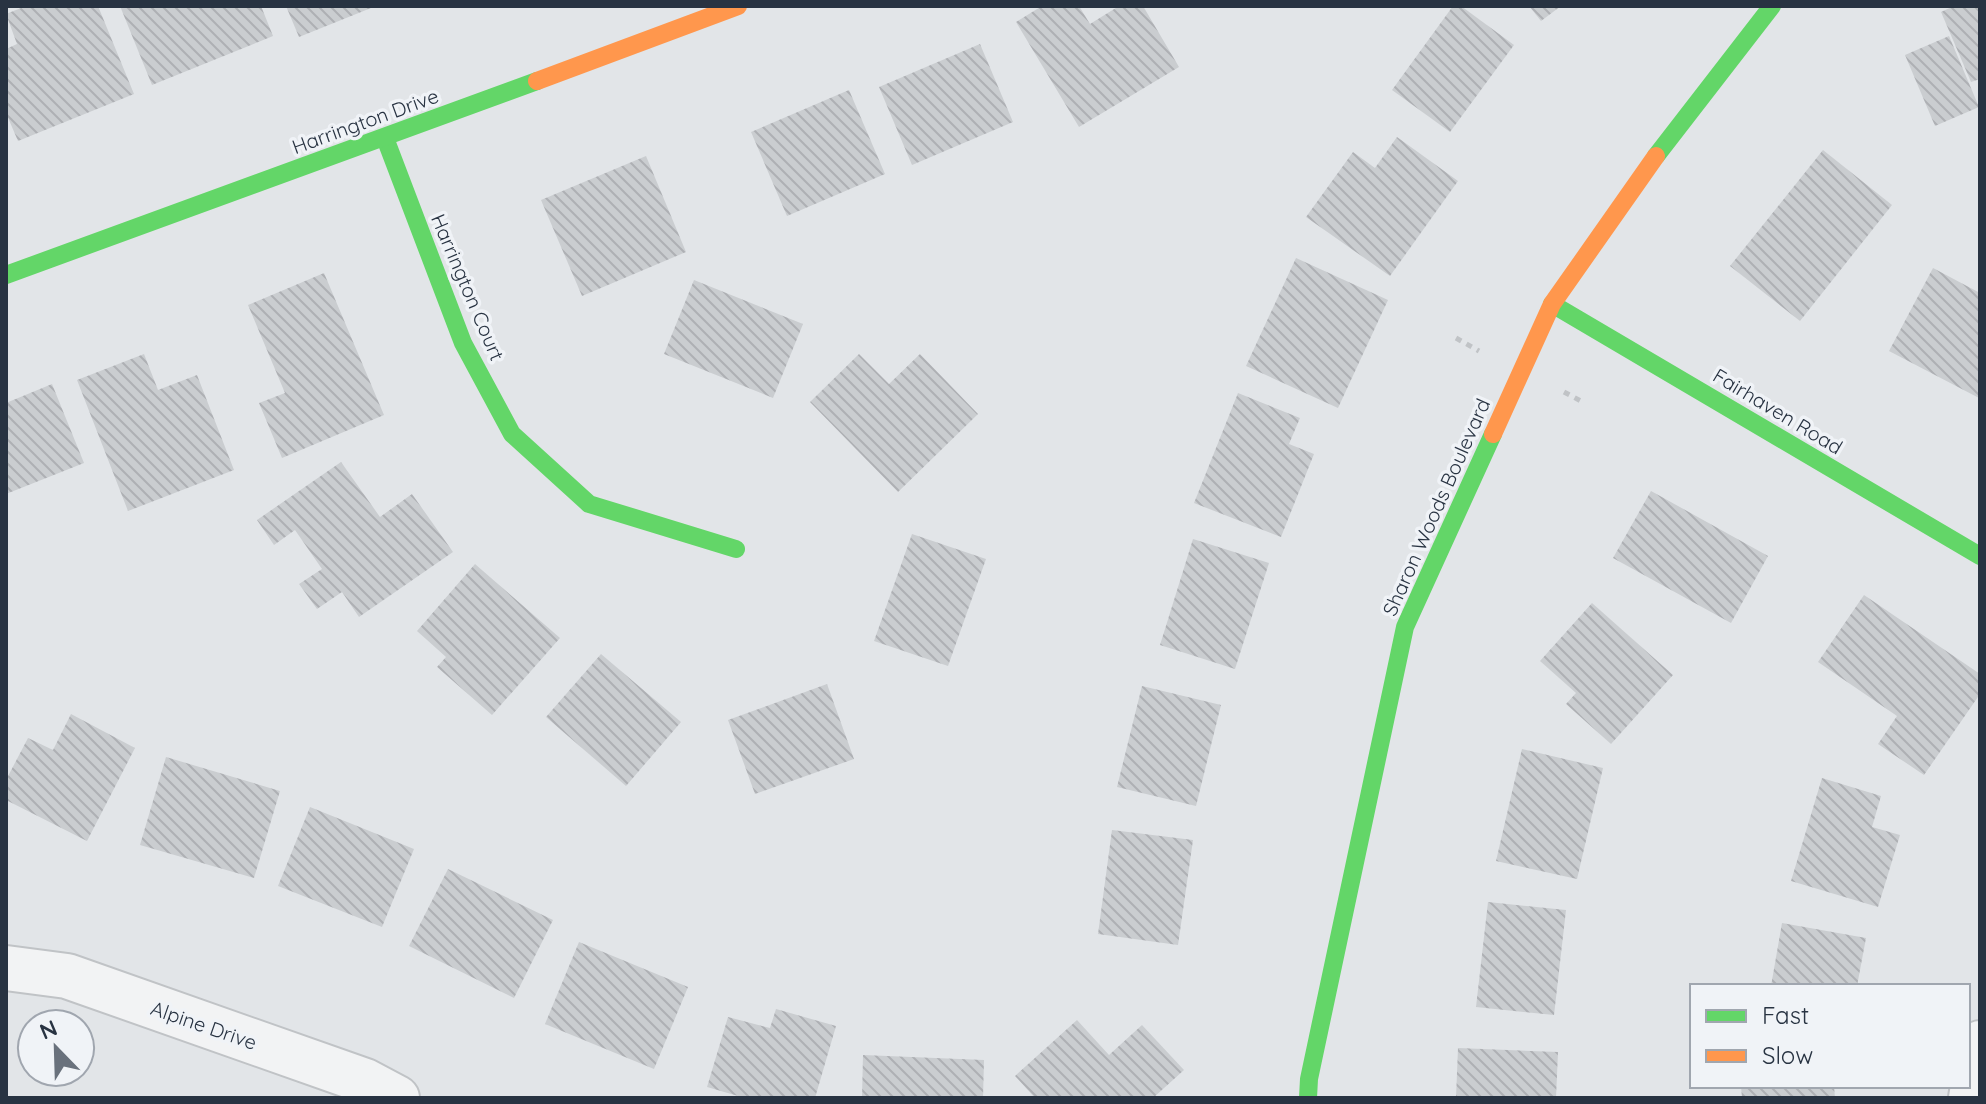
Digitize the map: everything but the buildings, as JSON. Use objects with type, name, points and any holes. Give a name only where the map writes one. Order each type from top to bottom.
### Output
[{"type":"street","name":"Harrington Drive","points":[[6,275],[738,6]]},
{"type":"street","name":"Sharon Woods Boulevard","points":[[1308,1098],[1309,1079],[1405,627],[1552,304],[1639,178],[1772,6]]},
{"type":"street","name":"Harrington Court","points":[[385,138],[463,343],[512,434],[589,504],[736,549]]},
{"type":"street","name":"Fairhaven Road","points":[[1552,304],[1980,556]]},
{"type":"street","name":"Alpine Drive","points":[[6,968],[67,976],[365,1081],[397,1098]]},
{"type":"street","points":[[1971,1098],[1980,1043]]},
{"type":"path","points":[[1456,338],[1479,351]]},
{"type":"path","points":[[1558,388],[1581,401]]},
{"type":"traffic: fast","points":[[1656,156],[1772,6]]},
{"type":"traffic: fast","points":[[6,275],[537,81]]},
{"type":"traffic: fast","points":[[385,138],[463,343],[512,434],[589,504],[736,549]]},
{"type":"traffic: fast","points":[[1552,304],[1980,556]]},
{"type":"traffic: fast","points":[[1308,1098],[1309,1079],[1405,627],[1493,434]]},
{"type":"traffic: slow","points":[[537,81],[738,6]]},
{"type":"traffic: slow","points":[[1493,434],[1552,304],[1656,156]]}]
